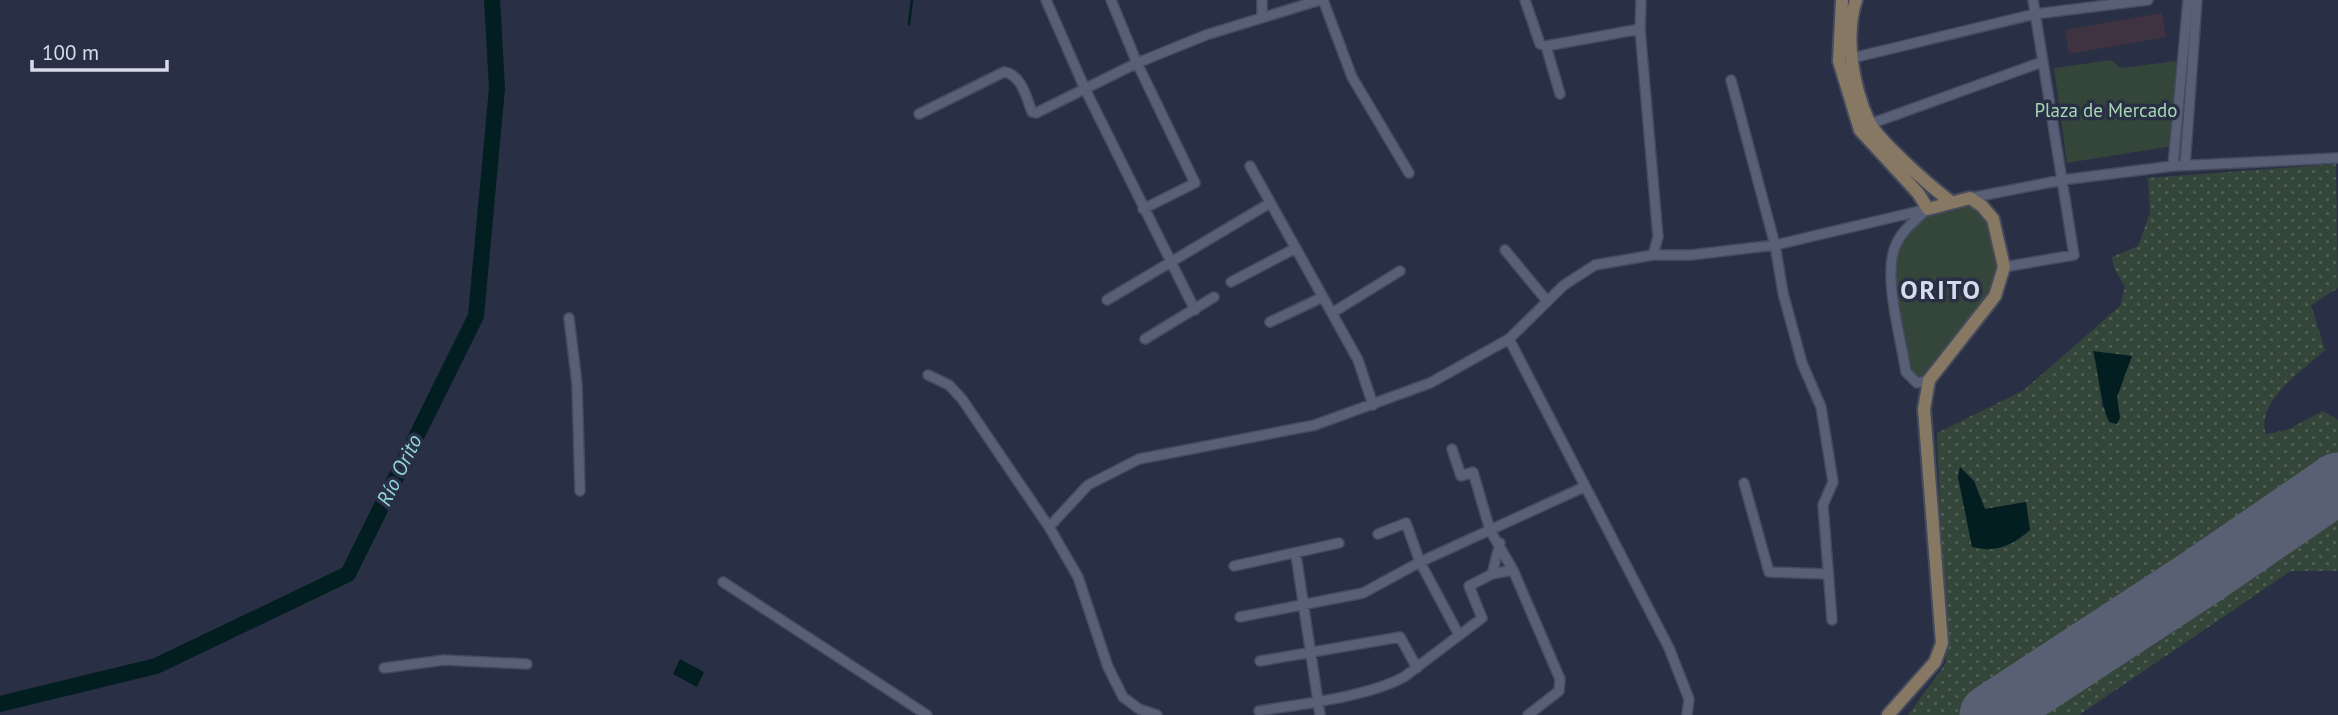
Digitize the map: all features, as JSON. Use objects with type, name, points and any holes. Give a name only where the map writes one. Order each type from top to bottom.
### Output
[{"type":"main road","points":[[1842,0],[1845,60],[1860,130],[1918,193],[1928,209],[1950,201],[1970,198],[1982,206],[1993,219],[2004,267],[1995,296],[1929,380],[1924,409],[1942,643],[1935,662],[1888,715]]},
{"type":"main road","points":[[1856,0],[1845,60],[1870,124],[1928,186],[1950,201]]},
{"type":"street","points":[[1046,0],[1085,89],[1195,310]]},
{"type":"street","points":[[1111,0],[1137,63],[1195,183],[1143,209]]},
{"type":"street","points":[[1262,0],[1262,17]]},
{"type":"street","points":[[919,114],[1004,72],[1011,73],[1019,82],[1032,113],[1137,63],[1262,17],[1322,0],[1352,77],[1409,173]]},
{"type":"street","points":[[1525,0],[1540,44],[1546,46],[1640,29]]},
{"type":"street","points":[[1641,0],[1640,29],[1658,237],[1653,255]]},
{"type":"street","points":[[2004,267],[2074,256],[2033,0]]},
{"type":"street","points":[[1845,60],[2035,14],[2148,0]]},
{"type":"street","points":[[2174,166],[2188,0]]},
{"type":"street","points":[[2185,166],[2197,0]]},
{"type":"street","points":[[1546,46],[1560,94]]},
{"type":"street","points":[[1870,124],[2042,62]]},
{"type":"street","points":[[1731,80],[1775,245],[1783,293],[1802,363],[1821,407],[1833,482],[1823,505],[1826,574],[1831,593],[1832,620]]},
{"type":"street","points":[[1970,198],[2062,180],[2174,166],[2338,158]]},
{"type":"street","points":[[1250,166],[1358,360],[1373,405]]},
{"type":"street","points":[[1107,300],[1270,203]]},
{"type":"street","points":[[1049,527],[1088,485],[1139,459],[1315,425],[1430,383],[1509,338],[1564,285],[1595,265],[1653,255],[1691,255],[1775,245],[1928,209]]},
{"type":"street","points":[[1928,209],[1903,231],[1894,248],[1890,268],[1906,372],[1917,383],[1929,380]]},
{"type":"street","points":[[1231,282],[1296,248]]},
{"type":"street","points":[[1505,250],[1547,301]]},
{"type":"street","points":[[1332,313],[1400,271]]},
{"type":"street","points":[[1145,339],[1214,297]]},
{"type":"street","points":[[1270,322],[1323,297]]},
{"type":"street","points":[[569,318],[576,384],[580,491]]},
{"type":"street","points":[[1509,338],[1669,648],[1689,699],[1687,715]]},
{"type":"street","points":[[928,375],[949,385],[962,399],[1049,527],[1077,577],[1114,681],[1123,697],[1139,709],[1157,715]]},
{"type":"street","points":[[1452,449],[1461,476],[1473,472],[1490,530],[1500,543],[1513,570],[1560,679],[1559,691],[1528,715]]},
{"type":"street","points":[[1744,483],[1769,572],[1826,574]]},
{"type":"street","points":[[1240,617],[1363,593],[1420,562],[1584,487]]},
{"type":"street","points":[[1378,534],[1406,523],[1420,562],[1459,635]]},
{"type":"street","points":[[1234,566],[1296,555],[1339,543]]},
{"type":"street","points":[[1492,574],[1500,543]]},
{"type":"street","points":[[1296,555],[1306,606],[1320,715]]},
{"type":"street","points":[[1259,710],[1317,701],[1392,684],[1482,618],[1469,586],[1492,574],[1513,570]]},
{"type":"street","points":[[723,582],[928,715]]},
{"type":"street","points":[[1259,661],[1400,637],[1417,668]]},
{"type":"street","points":[[384,668],[444,660],[527,664]]},
{"type":"shaded area","points":[[2162,13],[2166,37],[2069,54],[2065,30]]},
{"type":"shaded area","points":[[2093,351],[2132,356],[2117,397],[2120,418],[2117,424],[2109,422],[2106,414]]},
{"type":"shaded area","points":[[1960,467],[1974,481],[1985,509],[2026,502],[2030,530],[2003,547],[1972,547],[1958,477]]},
{"type":"shaded area","points":[[680,659],[704,672],[697,687],[673,674]]},
{"type":"green space","name":"Plaza de Mercado","points":[[2111,60],[2121,68],[2176,61],[2172,146],[2067,163],[2054,68]]},
{"type":"green space","points":[[2336,164],[2338,288],[2311,305],[2325,350],[2274,398],[2265,422],[2266,434],[2287,430],[2323,411],[2338,420],[2338,463],[1963,715],[1908,715],[1946,663],[1937,433],[2024,390],[2120,306],[2125,287],[2114,268],[2112,257],[2138,246],[2150,213],[2148,178]],"holes":[[[2109,355],[2131,356],[2117,397],[2120,418],[2101,406]],[[1960,468],[1974,481],[1985,509],[2026,502],[2030,530],[1973,547],[1958,477]]]},
{"type":"green space","points":[[1950,201],[1982,206],[2004,267],[1995,296],[1929,380],[1917,383],[1906,372],[1892,290],[1891,259],[1898,241],[1910,226],[1933,209]]},
{"type":"green space","points":[[2338,503],[2338,571],[2291,571],[2079,715],[2025,715]]},
{"type":"waterway","name":"Río Orito","points":[[0,704],[156,666],[348,574],[476,316],[497,88],[492,0]]},
{"type":"waterway","points":[[909,24],[912,0]]},
{"type":"runway","points":[[1990,715],[2201,577],[2338,483]]},
{"type":"district","name":"ORITO","points":[[1941,289]]}]
